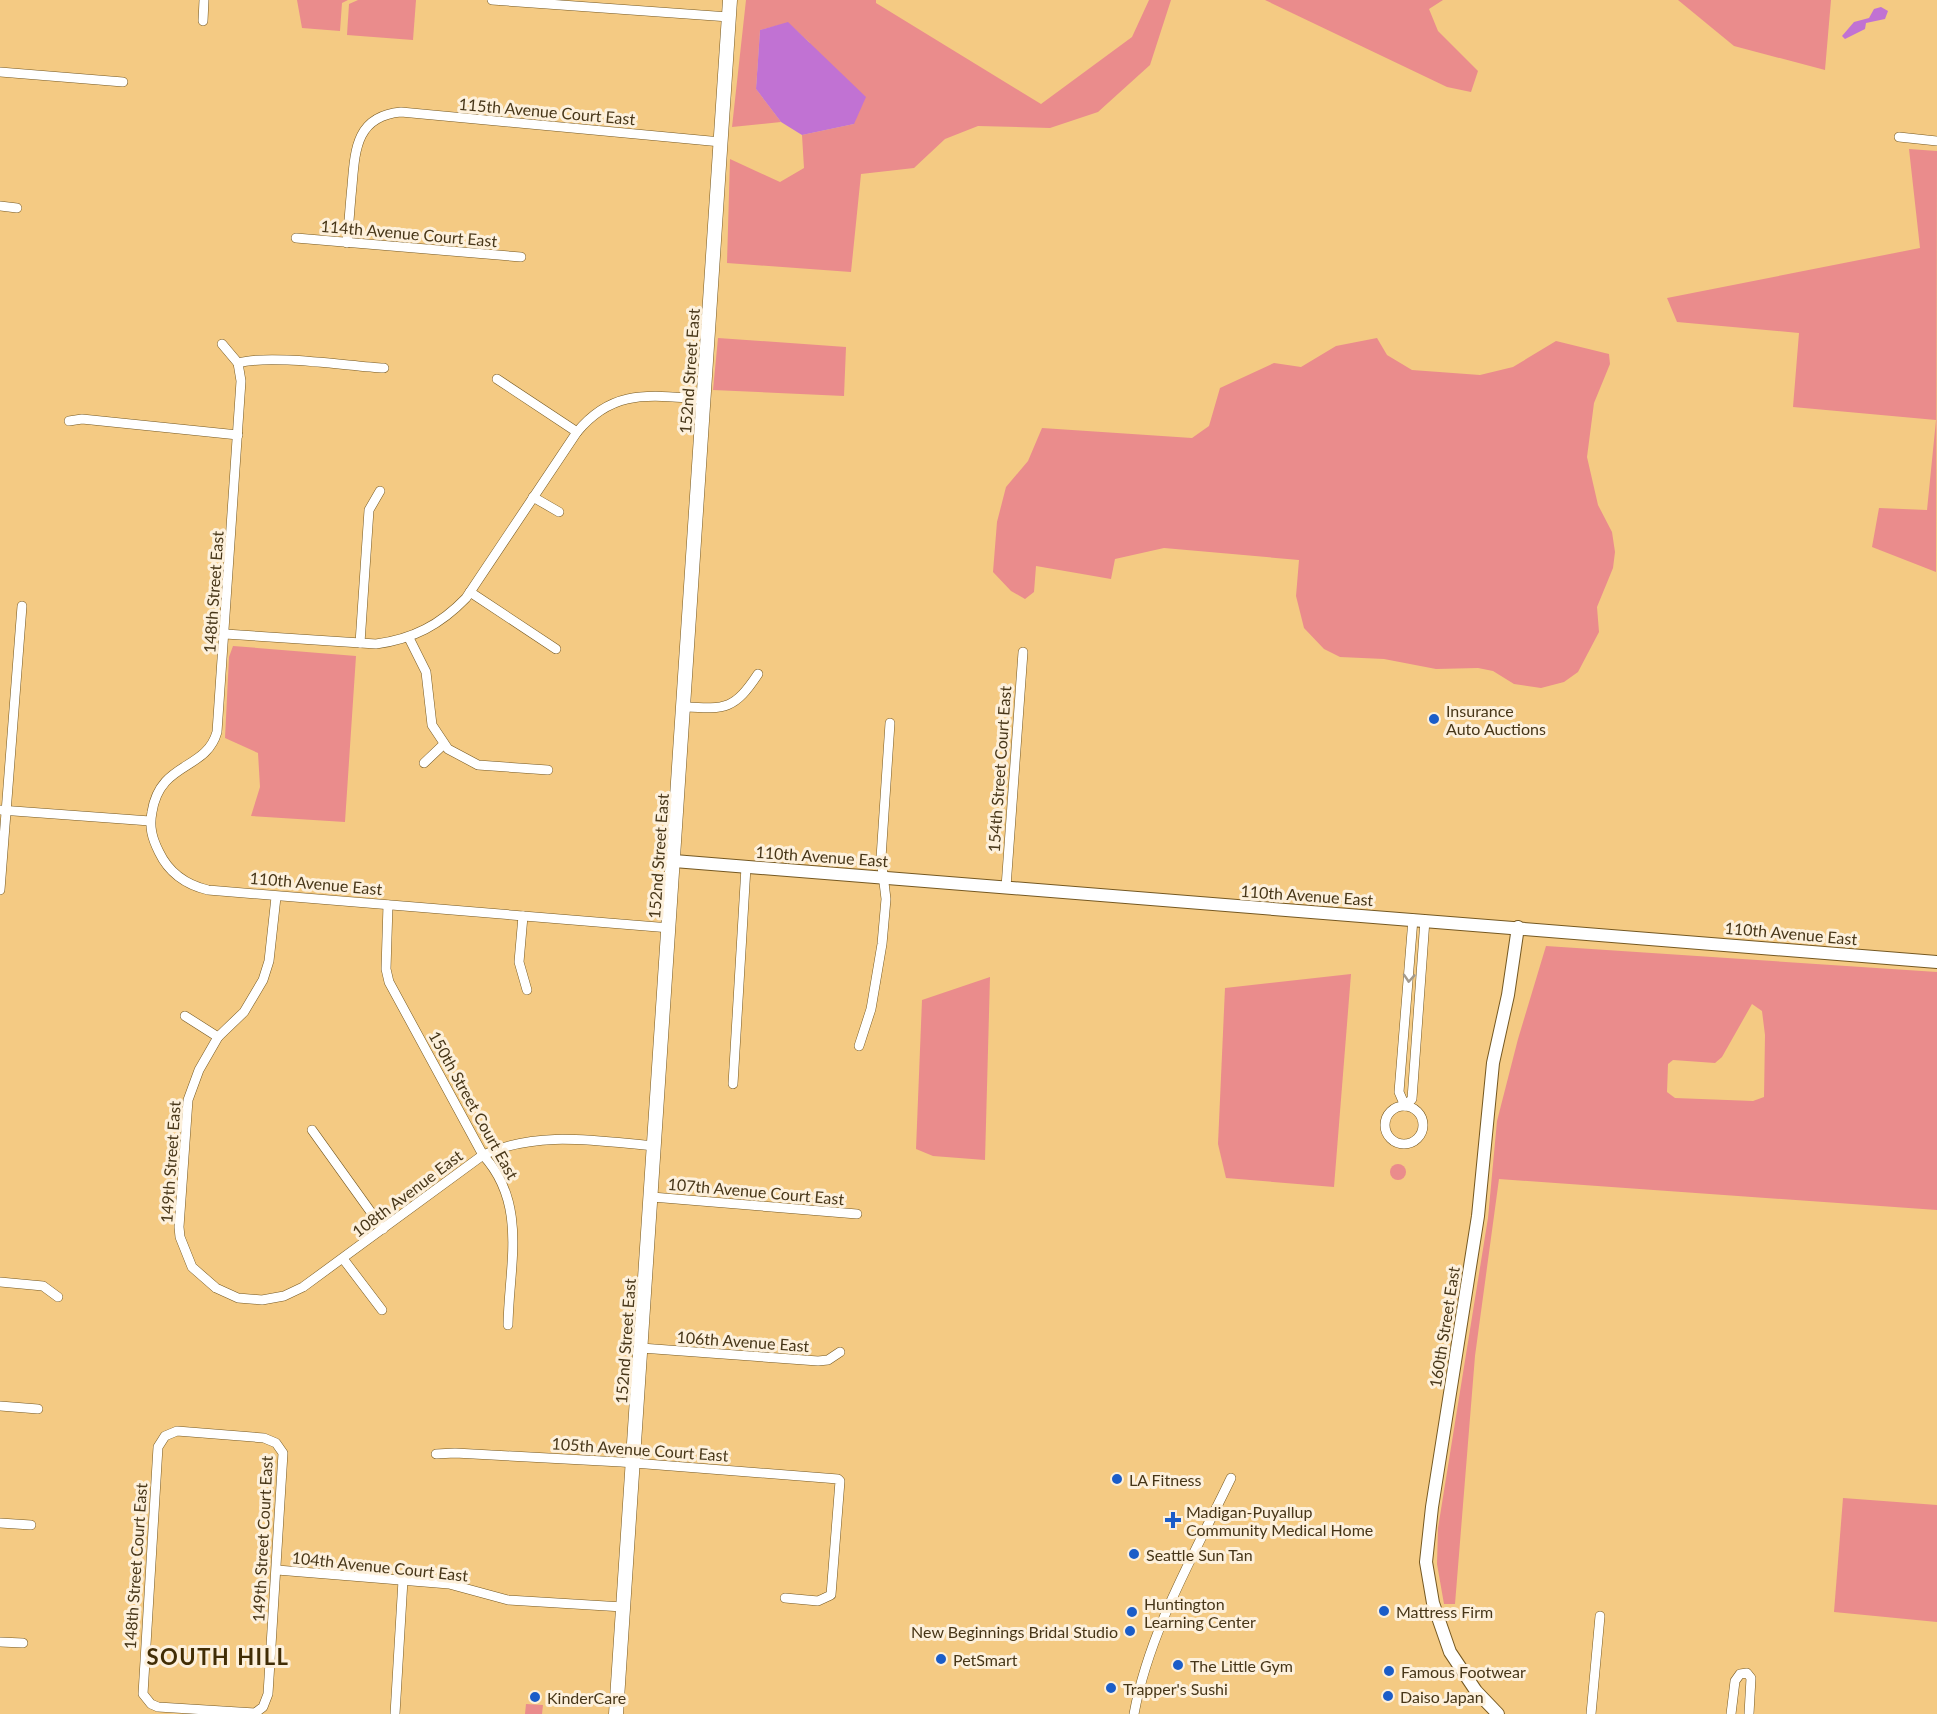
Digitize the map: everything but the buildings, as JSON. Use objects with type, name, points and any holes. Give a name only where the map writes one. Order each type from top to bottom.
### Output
[{"type":"main road","name":"152nd Street East","points":[[616,1714],[730,0]]},
{"type":"street","points":[[203,21],[204,0]]},
{"type":"street","points":[[492,0],[729,17]]},
{"type":"street","points":[[0,72],[123,82]]},
{"type":"street","name":"115th Avenue Court East","points":[[347,243],[355,151],[360,136],[373,122],[386,115],[401,112],[721,142]]},
{"type":"street","points":[[1899,137],[1937,141]]},
{"type":"street","points":[[0,206],[17,207]]},
{"type":"street","name":"114th Avenue Court East","points":[[296,238],[521,257]]},
{"type":"street","points":[[222,344],[238,363],[246,360],[384,368]]},
{"type":"street","name":"148th Street East","points":[[150,821],[159,787],[173,773],[205,753],[215,738],[225,634],[238,435],[241,381],[238,363]]},
{"type":"street","points":[[497,379],[577,432]]},
{"type":"street","points":[[225,634],[376,644],[409,638],[446,618],[470,592],[577,432],[595,413],[617,400],[640,396],[704,399]]},
{"type":"street","points":[[69,421],[82,419],[238,435]]},
{"type":"street","points":[[360,643],[369,510],[380,490]]},
{"type":"street","points":[[533,497],[559,512]]},
{"type":"street","points":[[470,592],[556,649]]},
{"type":"street","points":[[0,890],[3,810],[22,606]]},
{"type":"street","points":[[409,638],[426,672],[432,725],[444,744],[457,756],[477,765],[548,770]]},
{"type":"street","name":"154th Street Court East","points":[[1006,887],[1023,652]]},
{"type":"street","points":[[684,707],[714,707],[731,704],[744,695],[758,674]]},
{"type":"street","points":[[859,1046],[878,980],[886,899],[880,858],[890,723]]},
{"type":"street","points":[[424,763],[444,744]]},
{"type":"street","points":[[3,810],[150,821]]},
{"type":"street","name":"110th Avenue East","points":[[150,821],[151,835],[160,855],[172,871],[187,883],[208,890],[670,928]]},
{"type":"street","name":"110th Avenue East","points":[[674,861],[1937,962]]},
{"type":"street","points":[[733,1084],[746,867]]},
{"type":"street","name":"149th Street East","points":[[195,1271],[186,1252],[179,1227],[188,1100],[199,1070],[218,1037],[244,1012],[263,980],[269,961],[276,897]]},
{"type":"street","name":"150th Street Court East","points":[[388,905],[386,969],[389,982],[483,1155],[491,1164],[513,1211],[508,1325]]},
{"type":"street","points":[[523,916],[519,962],[528,990]]},
{"type":"street","points":[[1405,1106],[1416,1110],[1423,1127],[1418,1139],[1400,1144],[1389,1138],[1385,1126],[1388,1114],[1398,1107],[1405,1106],[1412,1099],[1419,920]]},
{"type":"street","name":"160th Street East","points":[[1498,1714],[1476,1691],[1450,1652],[1433,1603],[1426,1562],[1429,1528],[1478,1216],[1493,1063],[1508,995],[1518,927]]},
{"type":"street","points":[[185,1016],[218,1037]]},
{"type":"street","points":[[312,1130],[383,1229]]},
{"type":"street","name":"108th Avenue East","points":[[195,1271],[226,1293],[238,1298],[262,1300],[284,1296],[303,1287],[344,1260],[483,1155],[514,1143],[535,1139],[566,1139],[655,1146]]},
{"type":"street","name":"107th Avenue Court East","points":[[652,1197],[857,1214]]},
{"type":"street","points":[[344,1260],[382,1310]]},
{"type":"street","points":[[0,1282],[43,1286],[58,1297]]},
{"type":"street","name":"106th Avenue East","points":[[641,1348],[818,1361],[828,1360],[840,1352]]},
{"type":"street","points":[[0,1406],[38,1409]]},
{"type":"street","name":"149th Street Court East","points":[[165,1436],[177,1431],[264,1438],[279,1445],[284,1460],[268,1694],[263,1707],[250,1714],[224,1713]]},
{"type":"street","name":"148th Street Court East","points":[[165,1436],[158,1447],[142,1690],[147,1700],[158,1707],[224,1713]]},
{"type":"street","name":"105th Avenue Court East","points":[[436,1454],[455,1453],[634,1463],[832,1477],[840,1481],[831,1595],[818,1601],[786,1598]]},
{"type":"street","points":[[1134,1714],[1145,1668],[1231,1478]]},
{"type":"street","points":[[0,1523],[31,1525]]},
{"type":"street","name":"104th Avenue Court East","points":[[277,1570],[457,1586],[508,1600],[623,1607]]},
{"type":"street","points":[[394,1714],[403,1580]]},
{"type":"street","points":[[1592,1714],[1600,1616]]},
{"type":"street","points":[[0,1642],[23,1643]]},
{"type":"street","points":[[1731,1714],[1735,1681],[1740,1674],[1747,1673],[1750,1678],[1749,1714]]},
{"type":"shaded area","points":[[297,0],[348,0],[342,3],[340,31],[302,28]]},
{"type":"shaded area","points":[[358,0],[416,0],[413,40],[347,35],[349,4]]},
{"type":"shaded area","points":[[746,0],[876,0],[876,3],[1041,104],[1132,37],[1149,0],[1171,0],[1150,65],[1098,112],[1050,128],[978,126],[945,139],[914,168],[861,174],[851,272],[727,263],[730,159],[780,182],[804,168],[802,135],[854,124],[809,42],[788,23],[760,30],[756,89],[781,122],[732,127]]},
{"type":"shaded area","points":[[1265,0],[1443,0],[1429,9],[1438,31],[1478,71],[1471,92],[1447,87]]},
{"type":"shaded area","points":[[1678,0],[1831,0],[1825,70],[1734,46]]},
{"type":"shaded area","points":[[1881,7],[1888,11],[1885,19],[1866,23],[1865,29],[1845,39],[1842,36],[1854,22],[1869,18],[1874,9]]},
{"type":"shaded area","points":[[788,22],[866,97],[854,124],[802,135],[781,122],[756,89],[760,30]]},
{"type":"shaded area","points":[[1909,149],[1937,151],[1936,572],[1872,547],[1879,508],[1927,510],[1936,420],[1793,407],[1799,333],[1677,322],[1667,298],[1920,248]]},
{"type":"shaded area","points":[[718,338],[846,347],[844,396],[713,390]]},
{"type":"shaded area","points":[[1377,338],[1387,355],[1412,370],[1480,375],[1513,367],[1556,341],[1609,354],[1610,364],[1594,403],[1587,457],[1598,505],[1612,532],[1615,552],[1613,568],[1597,607],[1599,632],[1578,672],[1564,682],[1541,688],[1514,684],[1493,671],[1478,668],[1436,669],[1384,659],[1340,657],[1324,649],[1304,628],[1296,596],[1299,560],[1164,548],[1115,559],[1111,579],[1036,566],[1034,592],[1025,599],[1011,591],[993,572],[997,522],[1006,487],[1028,461],[1042,428],[1192,438],[1209,426],[1220,388],[1274,363],[1301,367],[1336,346]]},
{"type":"shaded area","points":[[233,646],[356,656],[345,822],[251,816],[260,787],[258,753],[225,738],[229,657]]},
{"type":"shaded area","points":[[1546,946],[1937,972],[1937,1210],[1499,1179],[1475,1356],[1455,1604],[1444,1604],[1437,1564],[1438,1528],[1488,1218],[1497,1121],[1518,1039]],"holes":[[[1752,1004],[1762,1011],[1765,1035],[1764,1097],[1753,1101],[1675,1098],[1667,1092],[1668,1064],[1673,1060],[1715,1063],[1722,1057]]]},
{"type":"shaded area","points":[[1351,974],[1334,1187],[1226,1178],[1218,1144],[1225,988]]},
{"type":"shaded area","points":[[990,977],[985,1160],[933,1156],[916,1149],[922,1000]]},
{"type":"shaded area","points":[[1395,1164],[1401,1164],[1406,1172],[1404,1178],[1395,1180],[1390,1175],[1390,1169]]},
{"type":"shaded area","points":[[1843,1498],[1937,1505],[1937,1622],[1834,1612]]},
{"type":"shaded area","points":[[526,1704],[543,1705],[542,1714],[525,1714]]},
{"type":"place","name":"Insurance Auto Auctions","points":[[1434,719]]},
{"type":"place","name":"LA Fitness","points":[[1117,1479]]},
{"type":"place","name":"Madigan-Puyallup Community Medical Home","points":[[1173,1520]]},
{"type":"place","name":"Seattle Sun Tan","points":[[1134,1554]]},
{"type":"place","name":"Mattress Firm","points":[[1384,1611]]},
{"type":"place","name":"Huntington Learning Center","points":[[1132,1612]]},
{"type":"place","name":"New Beginnings Bridal Studio","points":[[1130,1631]]},
{"type":"place","name":"PetSmart","points":[[941,1659]]},
{"type":"place","name":"The Little Gym","points":[[1178,1665]]},
{"type":"place","name":"Famous Footwear","points":[[1389,1671]]},
{"type":"place","name":"Trapper's Sushi","points":[[1111,1688]]},
{"type":"place","name":"Daiso Japan","points":[[1388,1696]]},
{"type":"place","name":"KinderCare","points":[[535,1697]]},
{"type":"district","name":"SOUTH HILL","points":[[218,1656]]}]
